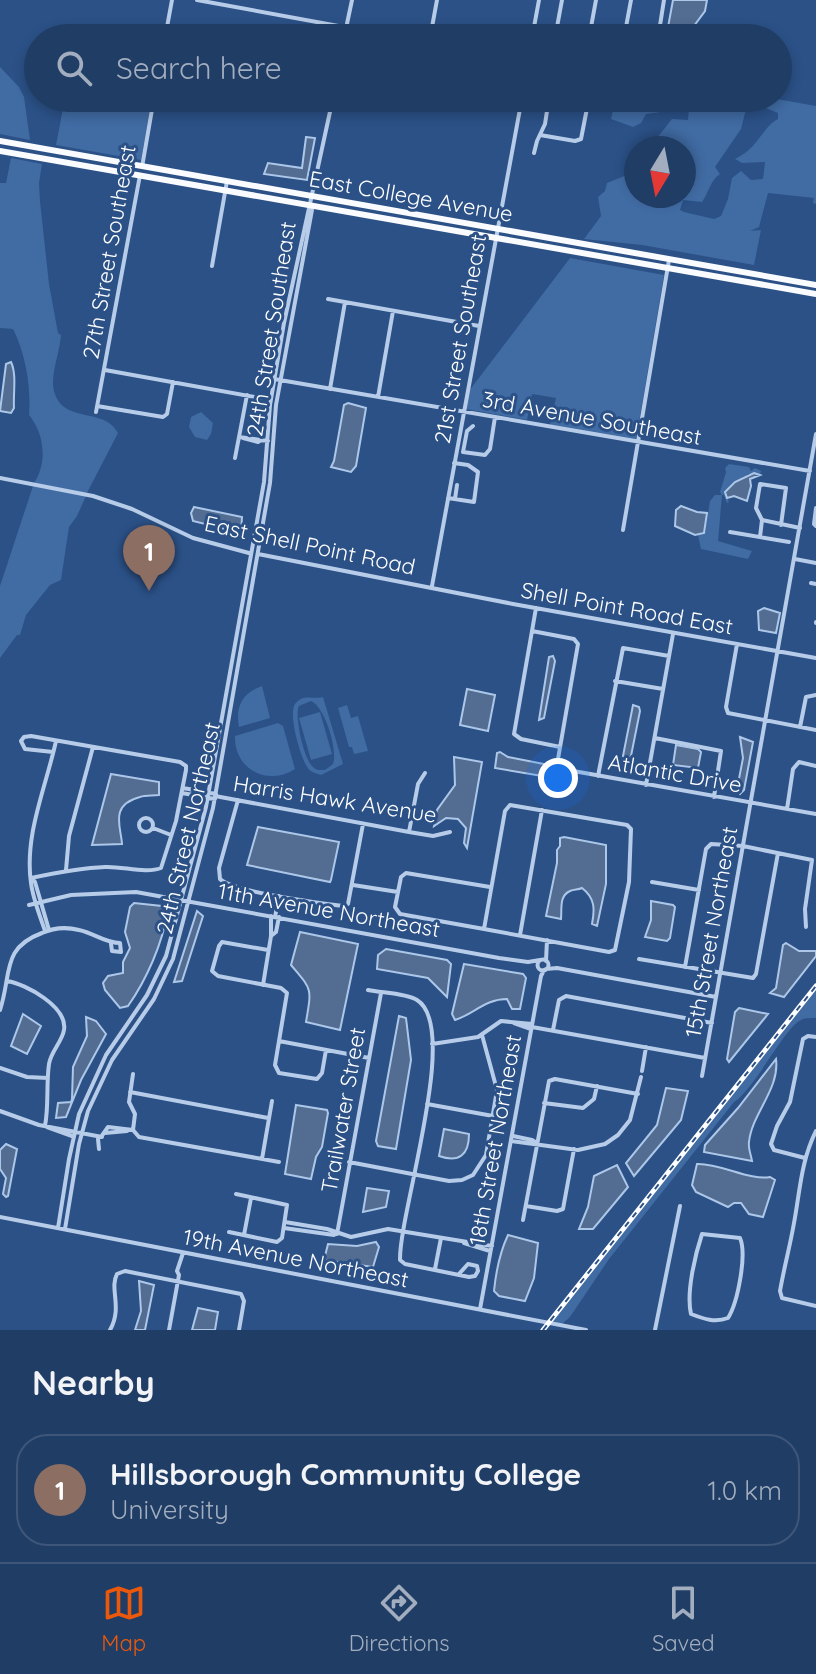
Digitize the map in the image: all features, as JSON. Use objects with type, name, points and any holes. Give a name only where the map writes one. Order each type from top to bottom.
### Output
[{"type":"main road","name":"East College Avenue","points":[[0,141],[816,285]]},
{"type":"main road","name":"East College Avenue","points":[[0,151],[816,294]]},
{"type":"street","points":[[168,24],[172,0]]},
{"type":"street","points":[[197,0],[325,24]]},
{"type":"street","points":[[347,24],[352,0]]},
{"type":"street","points":[[433,24],[437,0]]},
{"type":"street","points":[[535,24],[539,0]]},
{"type":"street","points":[[558,24],[562,0]]},
{"type":"street","points":[[592,24],[596,0]]},
{"type":"street","points":[[627,24],[631,0]]},
{"type":"street","points":[[660,24],[664,0]]},
{"type":"street","name":"27th Street Southeast","points":[[152,112],[97,409],[163,417],[167,414],[173,382]]},
{"type":"street","name":"24th Street Southeast","points":[[250,553],[264,482],[274,379],[307,209],[330,112]]},
{"type":"street","name":"21st Street Southeast","points":[[432,586],[519,112]]},
{"type":"street","points":[[534,153],[547,112]]},
{"type":"street","points":[[540,135],[575,141],[581,139],[586,112]]},
{"type":"street","points":[[212,266],[227,181]]},
{"type":"street","name":"24th Street Southeast","points":[[257,554],[270,483],[267,441],[312,210],[310,205]]},
{"type":"street","points":[[623,530],[669,260]]},
{"type":"street","points":[[328,299],[479,326]]},
{"type":"street","points":[[330,389],[345,302]]},
{"type":"street","points":[[378,397],[393,311]]},
{"type":"street","points":[[104,370],[260,398]]},
{"type":"street","name":"3rd Avenue Southeast","points":[[274,379],[810,471]]},
{"type":"street","points":[[235,458],[247,395]]},
{"type":"street","points":[[473,426],[463,430],[463,452],[485,455],[490,449],[495,417]]},
{"type":"street","name":"15th Street Northeast","points":[[702,1076],[816,434]]},
{"type":"street","points":[[241,437],[267,441]]},
{"type":"street","points":[[448,498],[474,502],[478,472],[468,465],[454,463]]},
{"type":"street","name":"East Shell Point Road","points":[[0,478],[104,499],[193,538],[250,553],[432,586]]},
{"type":"street","points":[[809,479],[816,480]]},
{"type":"street","points":[[760,537],[762,520],[756,508],[760,484],[786,488],[781,525]]},
{"type":"street","points":[[455,499],[457,485]]},
{"type":"street","points":[[804,505],[816,508],[816,526]]},
{"type":"street","points":[[762,520],[800,528]]},
{"type":"street","points":[[730,532],[789,542]]},
{"type":"street","name":"24th Street Northeast","points":[[58,1228],[74,1134],[91,1085],[106,1055],[157,978],[171,942],[208,795],[250,553]]},
{"type":"street","name":"24th Street Northeast","points":[[65,1229],[81,1136],[97,1090],[164,981],[179,943],[215,796],[257,554]]},
{"type":"street","points":[[795,559],[816,563]]},
{"type":"street","name":"Shell Point Road East","points":[[432,586],[536,608],[816,658]]},
{"type":"street","points":[[532,631],[574,639],[578,644],[560,747],[521,739],[514,734],[536,608]]},
{"type":"street","points":[[646,785],[674,632]]},
{"type":"street","points":[[737,644],[726,710],[730,715],[816,730]]},
{"type":"street","points":[[598,776],[623,648],[669,656]]},
{"type":"street","points":[[615,681],[663,689]]},
{"type":"street","points":[[800,727],[806,697],[816,695]]},
{"type":"street","points":[[31,878],[105,867],[159,869],[163,865],[183,790],[186,770],[183,763],[26,736],[21,741],[25,749],[53,752]]},
{"type":"street","points":[[655,738],[721,751],[714,797]]},
{"type":"street","points":[[47,931],[35,882],[31,878],[34,830],[56,741]]},
{"type":"street","points":[[66,871],[69,836],[93,747]]},
{"type":"street","name":"Atlantic Drive","points":[[560,747],[558,764],[562,769],[816,814]]},
{"type":"street","points":[[787,809],[793,769],[799,762],[816,766]]},
{"type":"street","points":[[409,832],[418,784],[425,773]]},
{"type":"street","name":"Harris Hawk Avenue","points":[[183,790],[433,836],[450,832]]},
{"type":"street","points":[[238,800],[219,868],[220,879],[229,885],[279,895],[343,906],[348,904],[363,824]]},
{"type":"street","points":[[484,929],[506,808],[513,804],[627,825],[632,831],[629,882],[616,949],[609,952],[400,914],[395,907],[401,877],[409,873],[491,888]]},
{"type":"street","points":[[520,935],[542,810]]},
{"type":"street","points":[[153,828],[171,835]]},
{"type":"street","points":[[685,967],[708,846],[720,843],[743,846],[812,860],[805,909],[806,927]]},
{"type":"street","points":[[639,959],[751,979],[756,976],[778,853]]},
{"type":"street","points":[[652,882],[699,890]]},
{"type":"street","points":[[352,885],[398,892]]},
{"type":"street","name":"11th Avenue Northeast","points":[[29,905],[71,895],[114,892],[189,901],[543,965]]},
{"type":"street","points":[[263,985],[279,895]]},
{"type":"street","points":[[0,1010],[12,956],[18,945],[47,931],[81,930],[111,944]]},
{"type":"street","points":[[547,940],[543,965],[716,997]]},
{"type":"street","points":[[268,950],[224,941],[219,945],[212,967],[216,976],[281,988],[287,993],[276,1070],[312,1080],[320,1077],[326,1050]]},
{"type":"street","name":"18th Street Northeast","points":[[480,1309],[543,965]]},
{"type":"street","points":[[7,981],[24,985],[55,1007],[62,1016],[64,1033],[50,1058],[49,1106],[45,1126]]},
{"type":"street","points":[[368,990],[418,1000],[428,1014],[432,1044],[434,1068],[399,1257],[401,1262],[459,1274],[475,1276],[477,1266],[468,1264],[459,1274]]},
{"type":"street","name":"Trailwater Street","points":[[337,1234],[381,993]]},
{"type":"street","points":[[553,1030],[559,1000],[566,996],[712,1023]]},
{"type":"street","points":[[432,1044],[482,1035],[499,1022],[512,1022],[705,1058]]},
{"type":"street","points":[[349,1162],[455,1181],[473,1175],[486,1155],[497,1088],[482,1035]]},
{"type":"street","points":[[805,1158],[774,1150],[771,1144],[790,1102],[803,1039],[816,1037]]},
{"type":"street","points":[[279,1041],[369,1058]]},
{"type":"street","points":[[512,1138],[574,1149],[597,1147],[618,1135],[630,1120],[646,1047]]},
{"type":"street","points":[[0,1068],[27,1077],[48,1078]]},
{"type":"street","points":[[133,1074],[129,1102],[135,1114],[133,1130]]},
{"type":"street","points":[[523,1220],[547,1084],[552,1079],[638,1094]]},
{"type":"street","points":[[544,1103],[583,1108],[594,1099],[597,1086]]},
{"type":"street","points":[[130,1092],[268,1118]]},
{"type":"street","points":[[262,1159],[272,1101]]},
{"type":"street","points":[[427,1104],[493,1116]]},
{"type":"street","points":[[0,1111],[81,1136],[102,1136],[133,1130]]},
{"type":"street","points":[[133,1130],[142,1138],[279,1162]]},
{"type":"street","points":[[816,1131],[805,1158],[780,1291],[787,1301],[816,1306]]},
{"type":"street","points":[[99,1149],[102,1136]]},
{"type":"street","points":[[526,1206],[557,1211],[563,1209],[574,1149]]},
{"type":"street","points":[[229,1232],[279,1241],[288,1209],[285,1204],[236,1194]]},
{"type":"street","points":[[244,1235],[251,1197]]},
{"type":"street","points":[[655,1330],[680,1206]]},
{"type":"street","name":"19th Avenue Northeast","points":[[0,1217],[586,1330]]},
{"type":"street","points":[[285,1225],[327,1229],[355,1237],[388,1229],[492,1249]]},
{"type":"street","points":[[702,1234],[740,1238],[744,1256],[731,1314],[723,1320],[706,1323],[691,1314],[689,1305],[702,1234]]},
{"type":"street","points":[[435,1269],[441,1238]]},
{"type":"street","points":[[169,1330],[179,1275],[177,1271],[183,1253]]},
{"type":"street","points":[[110,1330],[117,1312],[114,1283],[117,1274],[125,1271],[241,1294],[244,1301],[239,1330]]},
{"type":"shaded area","points":[[673,0],[707,0],[705,11],[695,24],[669,24]]},
{"type":"shaded area","points":[[0,67],[24,97],[30,140],[0,134]]},
{"type":"shaded area","points":[[792,102],[816,106],[816,204],[813,203],[814,198],[768,193],[759,227],[750,231],[761,230],[754,265],[642,245],[584,239],[601,216],[598,197],[605,191],[607,183],[624,176],[624,208],[681,208],[684,212],[714,219],[721,216],[732,178],[741,171],[751,180],[763,179],[765,162],[742,163],[735,159],[750,149],[778,119],[776,112],[792,112]]},
{"type":"shaded area","points":[[62,112],[150,112],[141,160],[56,145]]},
{"type":"shaded area","points":[[613,112],[661,112],[646,114],[641,123],[633,127],[611,119]]},
{"type":"shaded area","points":[[689,112],[745,112],[741,129],[715,167],[720,174],[702,202],[696,201],[696,136],[659,136],[672,119],[688,120]]},
{"type":"shaded area","points":[[306,137],[315,138],[307,180],[264,174],[268,163],[302,168]]},
{"type":"shaded area","points":[[11,158],[42,164],[40,201],[49,284],[58,333],[61,335],[53,378],[54,391],[66,408],[103,420],[118,433],[87,493],[34,483],[43,457],[38,430],[29,415],[24,360],[13,329],[0,328],[0,183],[6,183]]},
{"type":"shaded area","points":[[570,258],[664,275],[636,440],[550,425],[556,398],[532,394],[527,420],[466,409],[469,391]]},
{"type":"shaded area","points":[[11,362],[14,408],[11,413],[0,411],[6,364]]},
{"type":"shaded area","points":[[348,403],[366,408],[356,466],[351,472],[331,467],[344,405]]},
{"type":"shaded area","points":[[201,412],[213,423],[207,440],[195,437],[189,427],[191,417]]},
{"type":"shaded area","points":[[729,464],[761,471],[760,475],[748,474],[727,497],[729,502],[722,495],[725,468]]},
{"type":"shaded area","points":[[754,473],[760,475],[750,479],[747,501],[734,496],[727,498],[725,492],[735,482]]},
{"type":"shaded area","points":[[33,486],[86,496],[69,527],[61,580],[50,585],[26,615],[20,635],[0,658],[0,586]]},
{"type":"shaded area","points":[[715,495],[722,495],[718,541],[752,551],[748,559],[701,549],[698,535],[705,532],[710,501]]},
{"type":"shaded area","points":[[681,506],[707,513],[704,533],[695,535],[675,526],[676,510]]},
{"type":"shaded area","points":[[194,507],[242,517],[241,533],[193,521],[191,513]]},
{"type":"shaded area","points":[[764,608],[780,613],[776,633],[759,630],[758,611]]},
{"type":"shaded area","points":[[553,656],[555,661],[544,718],[539,720],[549,657]]},
{"type":"shaded area","points":[[262,686],[270,718],[239,727],[239,707],[249,693]]},
{"type":"shaded area","points":[[467,689],[495,695],[488,731],[460,725]]},
{"type":"shaded area","points":[[323,697],[343,764],[321,775],[312,772],[304,760],[293,709],[298,701],[305,698]],"holes":[[[311,701],[325,720],[334,749],[333,764],[325,770],[315,769],[309,762],[299,727],[299,706]]]},
{"type":"shaded area","points":[[347,705],[351,718],[358,716],[368,751],[354,754],[352,747],[349,747],[338,708]]},
{"type":"shaded area","points":[[633,705],[640,711],[631,756],[627,759],[623,756]]},
{"type":"shaded area","points":[[320,712],[332,754],[311,760],[299,718]]},
{"type":"shaded area","points":[[278,723],[283,726],[295,769],[274,776],[254,772],[240,758],[235,736]]},
{"type":"shaded area","points":[[740,737],[753,742],[744,790],[740,794],[737,789],[743,758]]},
{"type":"shaded area","points":[[676,745],[701,752],[698,768],[673,765]]},
{"type":"shaded area","points":[[497,753],[508,757],[549,765],[566,780],[495,768]]},
{"type":"shaded area","points":[[454,757],[482,762],[467,848],[464,843],[466,828],[458,819],[446,818],[434,826],[437,810],[455,785]]},
{"type":"shaded area","points":[[111,774],[159,782],[159,795],[140,797],[124,805],[119,817],[122,844],[92,845]]},
{"type":"shaded area","points":[[258,827],[339,842],[330,882],[247,865]]},
{"type":"shaded area","points":[[560,838],[606,845],[606,884],[597,926],[592,924],[592,900],[582,888],[564,896],[561,919],[546,916],[557,850]]},
{"type":"shaded area","points":[[651,901],[675,907],[667,941],[645,937],[651,920]]},
{"type":"shaded area","points":[[134,903],[162,906],[168,911],[147,973],[128,1006],[120,1008],[103,983],[108,976],[123,973],[123,962],[130,948],[125,932],[130,907]]},
{"type":"shaded area","points":[[197,911],[203,916],[182,981],[174,982]]},
{"type":"shaded area","points":[[300,932],[358,944],[340,1030],[306,1022],[309,990],[291,965]]},
{"type":"shaded area","points":[[786,943],[799,951],[816,951],[816,956],[784,997],[770,993],[776,988],[783,945]]},
{"type":"shaded area","points":[[386,949],[447,960],[451,964],[447,997],[428,978],[377,969],[378,955]]},
{"type":"shaded area","points":[[464,964],[523,974],[526,978],[520,1009],[512,1009],[507,999],[499,1000],[455,1020],[452,1014]]},
{"type":"shaded area","points":[[816,987],[816,1018],[803,1019],[788,1033],[752,1084],[734,1102],[609,1259],[570,1317],[562,1324],[551,1321]]},
{"type":"shaded area","points":[[739,1008],[768,1014],[729,1062],[735,1012]]},
{"type":"shaded area","points":[[23,1014],[41,1026],[27,1054],[11,1046]]},
{"type":"shaded area","points":[[399,1016],[406,1018],[411,1060],[396,1149],[378,1146],[376,1141]]},
{"type":"shaded area","points":[[86,1017],[96,1021],[106,1034],[81,1080],[66,1117],[56,1118],[58,1103],[71,1102],[72,1099],[73,1067],[87,1036]]},
{"type":"shaded area","points":[[776,1059],[774,1081],[751,1131],[749,1144],[752,1161],[704,1152],[705,1145]]},
{"type":"shaded area","points":[[666,1088],[688,1091],[681,1120],[634,1176],[626,1163],[657,1125]]},
{"type":"shaded area","points":[[296,1105],[327,1110],[328,1113],[322,1147],[316,1157],[311,1179],[285,1174]]},
{"type":"shaded area","points":[[444,1129],[469,1134],[462,1156],[439,1156]]},
{"type":"shaded area","points":[[6,1144],[17,1149],[6,1197],[3,1194],[6,1178],[0,1169],[0,1150]]},
{"type":"shaded area","points":[[697,1164],[775,1180],[763,1217],[749,1214],[741,1203],[728,1207],[696,1192],[692,1185]]},
{"type":"shaded area","points":[[617,1165],[628,1187],[593,1229],[579,1229],[588,1207],[594,1176]]},
{"type":"shaded area","points":[[367,1188],[389,1191],[386,1207],[363,1212]]},
{"type":"shaded area","points":[[508,1235],[538,1243],[534,1278],[525,1301],[499,1296],[494,1291]]},
{"type":"shaded area","points":[[376,1242],[379,1247],[373,1267],[324,1260],[328,1244],[357,1246]]},
{"type":"shaded area","points":[[139,1281],[154,1285],[145,1330],[135,1330],[141,1311]]},
{"type":"shaded area","points":[[198,1308],[218,1312],[215,1330],[192,1330]]},
{"type":"railway","points":[[543,1330],[816,986]]},
{"type":"place","name":"Hillsborough Community College","points":[[149,591]]}]
